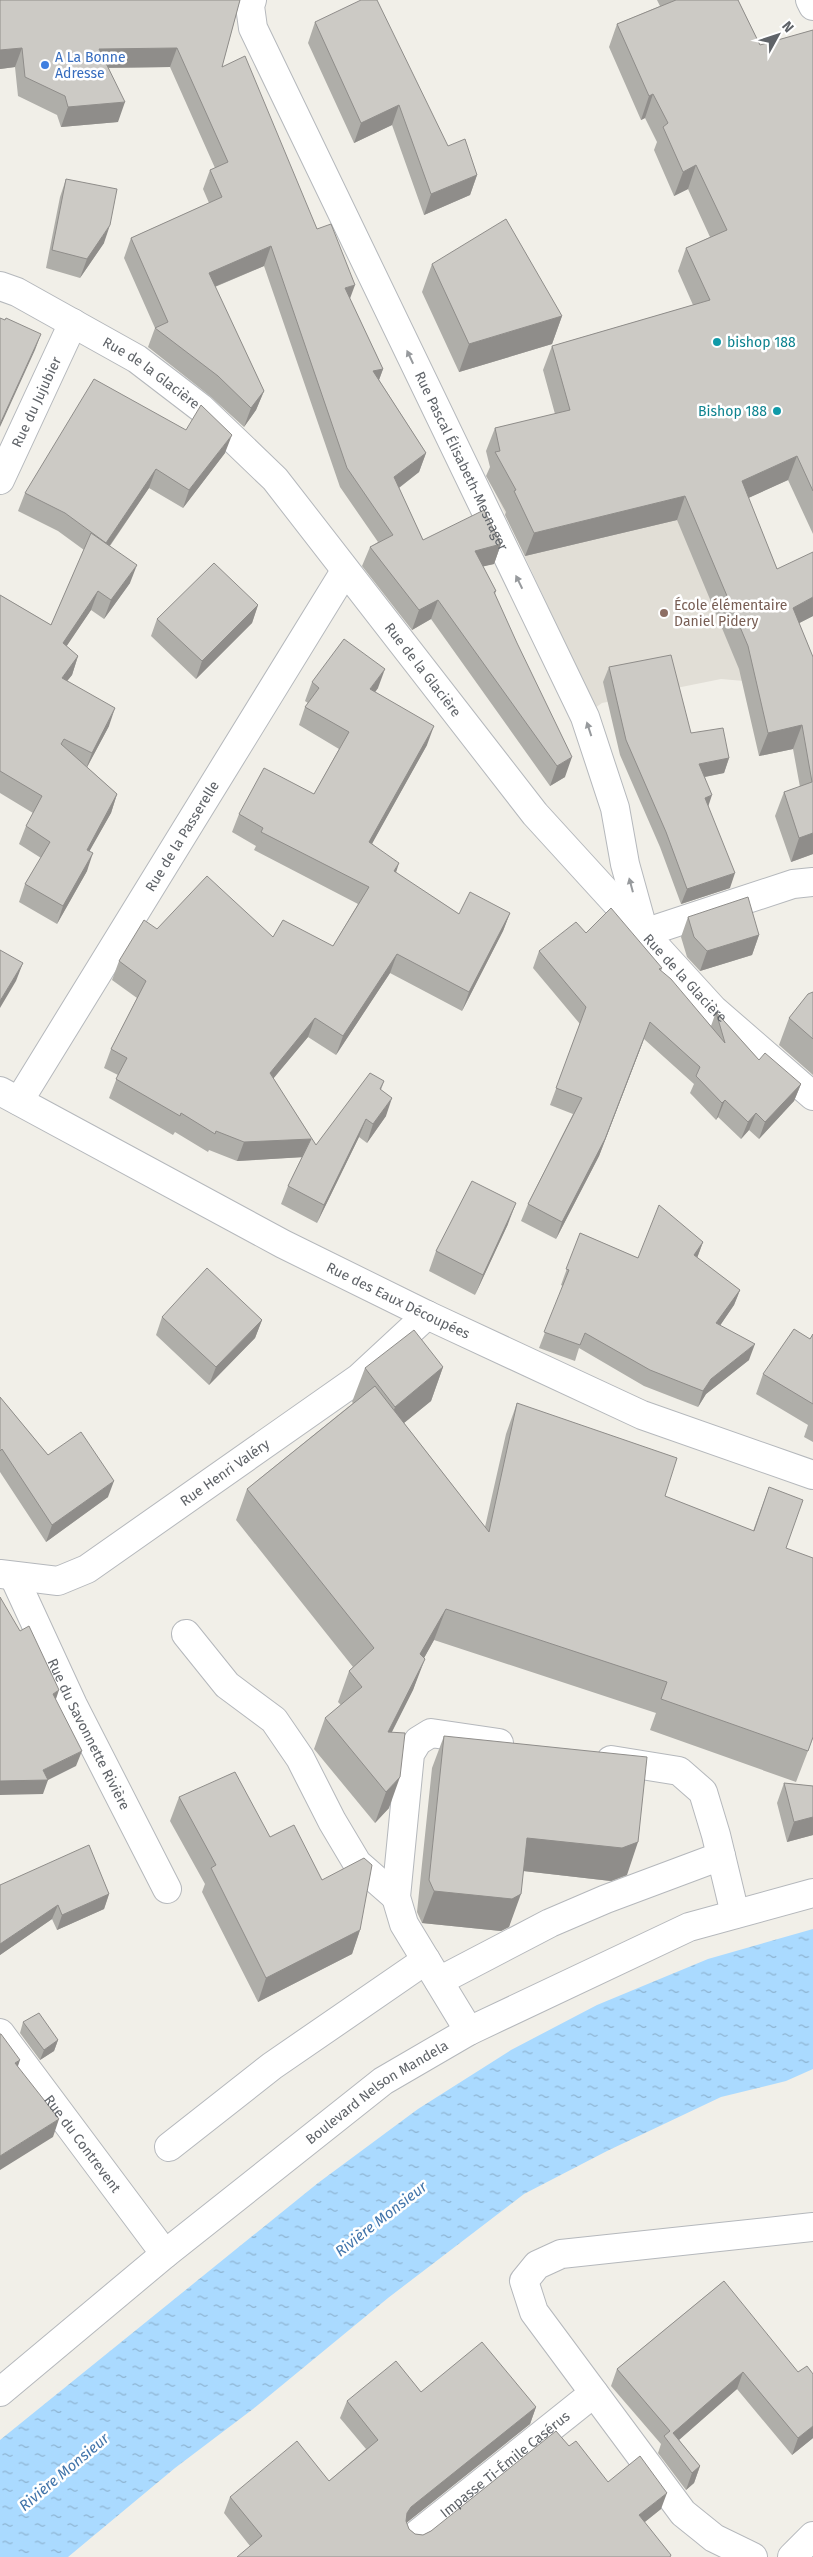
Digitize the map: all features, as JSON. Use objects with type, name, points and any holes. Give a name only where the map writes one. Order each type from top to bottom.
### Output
[{"type":"street","name":"Rue Pascal Élisabeth-Mesnager","points":[[252,0],[250,6],[253,28],[585,717],[615,808],[625,864],[644,932]]},
{"type":"street","points":[[810,0],[813,6]]},
{"type":"street","name":"Rue de la Glacière","points":[[0,286],[17,292],[137,359],[200,408],[275,479],[535,814],[713,1008],[813,1096]]},
{"type":"street","name":"Rue du Jujubier","points":[[0,480],[73,323]]},
{"type":"street","name":"Rue de la Passerelle","points":[[10,1096],[345,571]]},
{"type":"street","points":[[644,932],[793,884],[813,882]]},
{"type":"street","name":"Rue des Eaux Découpées","points":[[10,1096],[284,1244],[427,1314],[642,1415],[813,1475]]},
{"type":"street","name":"Rue Henri Valéry","points":[[7,1576],[58,1581],[87,1569],[359,1378],[427,1314]]},
{"type":"street","name":"Rue du Savonnette Rivière","points":[[7,1576],[168,1889]]},
{"type":"street","points":[[186,1634],[227,1685],[274,1720],[300,1758],[332,1821],[356,1862],[396,1897]]},
{"type":"street","points":[[469,2031],[404,1924],[396,1897],[410,1754],[418,1741],[431,1734],[527,1748]]},
{"type":"street","points":[[585,1756],[678,1771],[703,1792],[735,1914]]},
{"type":"street","points":[[169,2147],[272,2066],[433,1971],[606,1899],[721,1856]]},
{"type":"street","name":"Boulevard Nelson Mandela","points":[[0,2392],[165,2254],[383,2081],[469,2031],[688,1927],[813,1893]]},
{"type":"street","name":"Rue du Contrevent","points":[[0,2034],[165,2254]]},
{"type":"street","points":[[753,2557],[714,2538],[683,2513],[534,2312],[524,2281],[537,2265],[561,2254],[813,2227]]},
{"type":"street","name":"Impasse Ti-Émile Casérus","points":[[415,2536],[594,2393]]},
{"type":"street","points":[[792,2557],[813,2536]]},
{"type":"shaded area","name":"École élémentaire Daniel Pidery","points":[[710,428],[744,681],[721,679],[602,703],[595,708],[493,488]]},
{"type":"water","name":"Rivière Monsieur","points":[[813,1929],[813,2069],[786,2081],[721,2097],[607,2151],[524,2194],[388,2298],[253,2409],[175,2468],[68,2557],[0,2557],[0,2440],[318,2183],[418,2109],[511,2050],[597,2005],[708,1959]]},
{"type":"building","points":[[0,0],[240,0],[222,67],[245,56],[317,229],[331,224],[355,285],[345,288],[383,369],[373,371],[426,453],[394,477],[423,540],[484,510],[501,544],[475,551],[496,591],[494,592],[517,643],[572,757],[557,766],[438,600],[419,610],[370,547],[393,535],[347,468],[271,246],[209,273],[264,391],[251,408],[218,376],[155,328],[168,322],[131,238],[222,197],[210,170],[228,162],[177,48],[99,49],[125,102],[68,107],[65,96],[25,77],[22,48],[0,50]]},
{"type":"building","points":[[361,0],[377,0],[448,146],[465,139],[477,175],[431,194],[399,105],[361,123],[315,22]]},
{"type":"building","points":[[676,0],[738,0],[760,45],[813,30],[813,491],[797,456],[742,481],[777,569],[813,552],[813,597],[793,608],[813,657],[813,833],[799,838],[784,792],[812,782],[802,725],[768,733],[748,646],[685,496],[534,533],[514,491],[516,490],[495,452],[500,451],[495,428],[570,410],[552,346],[710,300],[686,248],[727,230],[696,165],[683,172],[663,127],[668,123],[653,94],[649,96],[617,24]]},
{"type":"building","points":[[66,179],[117,189],[110,225],[87,259],[52,250]]},
{"type":"building","points":[[506,219],[562,316],[469,344],[432,264]]},
{"type":"building","points":[[0,318],[5,320],[6,318],[41,334],[0,424]]},
{"type":"building","points":[[94,379],[186,430],[201,405],[232,435],[189,490],[156,469],[106,543],[65,513],[25,493]]},
{"type":"building","points":[[91,533],[137,565],[111,600],[98,591],[63,643],[78,656],[62,678],[115,708],[92,753],[64,739],[61,744],[117,794],[87,850],[93,853],[63,906],[25,884],[50,842],[26,826],[42,796],[0,771],[0,595],[51,625]]},
{"type":"building","points":[[214,563],[258,605],[202,661],[157,619]]},
{"type":"building","points":[[344,639],[385,669],[370,689],[434,726],[369,842],[399,863],[394,871],[459,914],[470,892],[510,913],[469,992],[397,954],[343,1036],[315,1018],[270,1073],[316,1145],[370,1073],[384,1081],[380,1089],[392,1098],[373,1124],[366,1119],[324,1205],[288,1186],[311,1139],[244,1142],[216,1131],[215,1134],[181,1113],[180,1116],[116,1079],[127,1058],[111,1049],[146,981],[119,961],[144,920],[157,929],[207,876],[273,937],[283,920],[333,946],[369,887],[261,832],[263,828],[239,814],[264,768],[314,794],[349,732],[305,707],[319,688],[312,682]]},
{"type":"building","points":[[671,655],[691,733],[723,728],[729,758],[699,764],[712,795],[705,798],[735,873],[687,889],[666,832],[626,740],[609,667]]},
{"type":"building","points":[[748,897],[759,935],[707,951],[694,937],[688,917]]},
{"type":"building","points":[[611,908],[662,968],[659,969],[671,979],[725,1043],[716,1012],[759,1060],[765,1053],[801,1084],[765,1122],[756,1113],[748,1122],[725,1100],[722,1103],[696,1076],[700,1067],[650,1022],[605,1139],[562,1222],[528,1204],[582,1098],[556,1088],[586,1007],[539,951],[576,922],[586,933]]},
{"type":"building","points":[[0,950],[23,963],[0,1001]]},
{"type":"building","points":[[813,992],[813,1039],[789,1018],[808,994]]},
{"type":"building","points":[[472,1181],[516,1203],[483,1275],[436,1251]]},
{"type":"building","points":[[659,1205],[703,1242],[694,1255],[740,1290],[716,1323],[755,1344],[711,1379],[703,1391],[650,1370],[585,1333],[580,1345],[544,1332],[569,1270],[566,1269],[580,1233],[638,1258]]},
{"type":"building","points":[[207,1268],[262,1320],[216,1367],[162,1317]]},
{"type":"building","points":[[794,1329],[810,1339],[813,1334],[813,1404],[763,1374]]},
{"type":"building","points":[[414,1330],[443,1367],[395,1407],[365,1368]]},
{"type":"building","points":[[375,1386],[489,1532],[517,1403],[677,1458],[665,1496],[754,1531],[769,1487],[803,1500],[786,1548],[813,1558],[813,1737],[808,1751],[661,1699],[667,1682],[446,1609],[420,1654],[425,1659],[388,1732],[405,1733],[400,1777],[386,1792],[325,1718],[362,1687],[349,1671],[374,1648],[247,1489]]},
{"type":"building","points":[[0,1397],[48,1455],[81,1432],[114,1481],[52,1525],[2,1449],[0,1451]]},
{"type":"building","points":[[0,1597],[20,1631],[29,1626],[59,1690],[53,1694],[82,1751],[43,1770],[48,1780],[0,1781]]},
{"type":"building","points":[[444,1736],[647,1757],[638,1842],[622,1848],[527,1838],[521,1894],[512,1899],[434,1891],[429,1880]]},
{"type":"building","points":[[235,1772],[270,1837],[294,1825],[322,1880],[364,1858],[372,1865],[360,1930],[266,1978],[211,1868],[216,1865],[179,1797]]},
{"type":"building","points":[[784,1783],[813,1786],[813,1817],[794,1822]]},
{"type":"building","points":[[89,1845],[109,1894],[62,1915],[58,1905],[0,1944],[0,1885]]},
{"type":"building","points":[[39,2013],[58,2040],[44,2050],[23,2022]]},
{"type":"building","points":[[0,2034],[20,2060],[15,2063],[59,2119],[0,2156]]},
{"type":"building","points":[[724,2281],[798,2372],[807,2366],[813,2374],[813,2426],[798,2438],[743,2372],[673,2433],[700,2466],[692,2473],[664,2436],[670,2431],[617,2369]]},
{"type":"building","points":[[482,2342],[536,2407],[411,2507],[407,2513],[406,2521],[409,2529],[415,2534],[423,2535],[431,2531],[556,2431],[569,2446],[576,2441],[608,2482],[640,2456],[667,2493],[639,2515],[671,2555],[670,2557],[237,2557],[262,2536],[230,2497],[297,2441],[329,2481],[378,2440],[347,2401],[396,2361],[421,2392]]},
{"type":"place","name":"A La Bonne Adresse","points":[[45,65]]},
{"type":"place","name":"bishop 188","points":[[717,342]]},
{"type":"place","name":"Bishop 188","points":[[777,411]]},
{"type":"place","name":"École élémentaire Daniel Pidery","points":[[664,613]]}]
